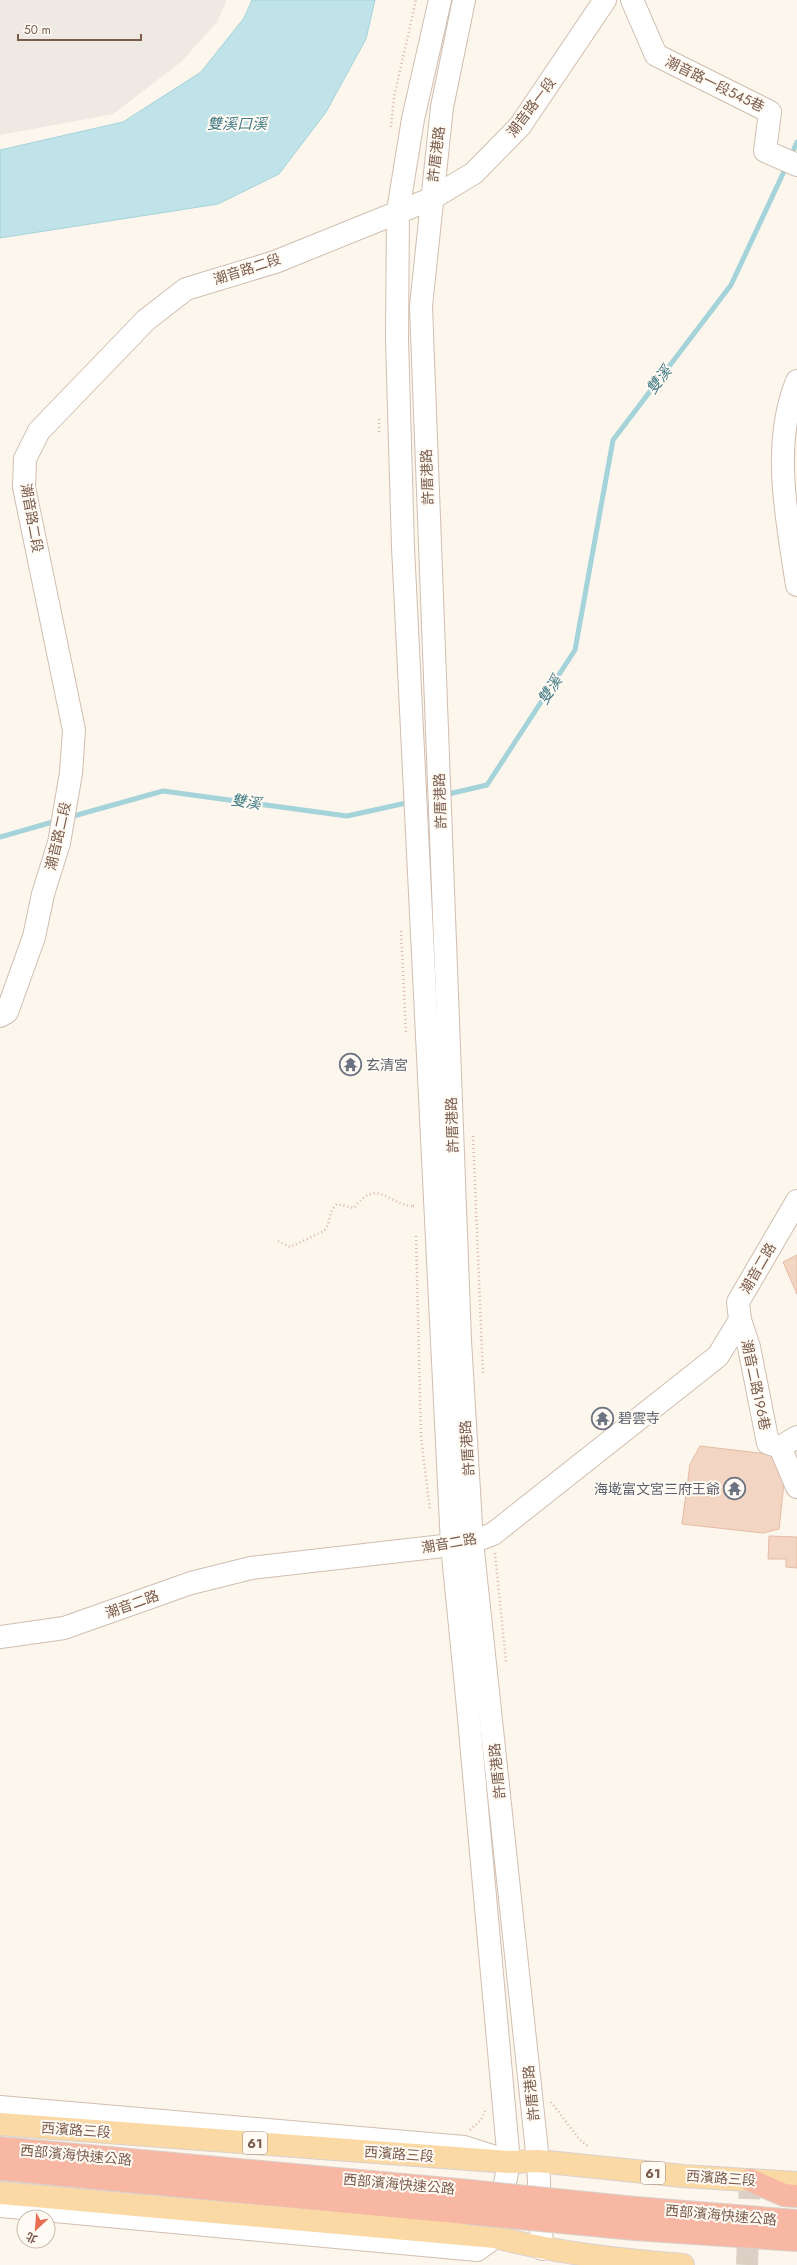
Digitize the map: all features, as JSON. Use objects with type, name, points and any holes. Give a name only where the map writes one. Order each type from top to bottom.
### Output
[{"type":"highway","name":"西部濱海快速公路","points":[[0,2148],[469,2191],[635,2208],[797,2221]]},
{"type":"highway","name":"西部濱海快速公路","points":[[0,2169],[635,2229],[797,2240]]},
{"type":"highway","points":[[750,2180],[784,2195],[797,2196]]},
{"type":"main road","name":"西濱路三段","points":[[0,2124],[509,2162],[538,2161],[683,2176],[797,2183]]},
{"type":"main road","points":[[0,2193],[495,2237],[542,2249],[626,2261],[683,2265]]},
{"type":"street","name":"許厝港路","points":[[440,0],[413,120],[415,205],[421,306],[460,1340],[462,1543],[538,2161],[542,2249]]},
{"type":"street","name":"許厝港路","points":[[464,0],[442,107],[415,205],[398,364],[403,555],[416,812],[462,1543],[468,1698],[509,2162],[495,2237]]},
{"type":"street","name":"潮音路一段","points":[[415,205],[474,173],[520,126],[605,0]]},
{"type":"street","name":"潮音路一段545巷","points":[[632,0],[656,55],[770,112],[780,158]]},
{"type":"street","name":"潮音路二段","points":[[0,1016],[7,1012],[34,937],[43,894],[59,843],[71,773],[74,730],[24,487],[25,459],[39,431],[146,320],[186,289],[275,262],[415,205]]},
{"type":"street","points":[[797,381],[790,399],[783,453],[786,510],[797,585]]},
{"type":"street","name":"潮音二路","points":[[0,1637],[64,1628],[191,1583],[251,1568],[462,1543],[493,1534],[718,1356],[740,1320],[738,1302],[797,1201]]},
{"type":"street","name":"潮音二路196巷","points":[[740,1320],[749,1347],[768,1443],[788,1442],[797,1487]]},
{"type":"street","points":[[0,2107],[464,2147],[509,2162]]},
{"type":"street","points":[[0,2206],[478,2250],[495,2237]]},
{"type":"path","points":[[278,1241],[290,1247],[324,1231],[327,1228],[332,1208],[337,1204],[354,1208],[361,1199],[371,1193],[384,1194],[402,1204],[417,1206]]},
{"type":"shaded area","points":[[0,0],[227,0],[217,22],[181,62],[113,114],[0,135]]},
{"type":"water","name":"雙溪口溪","points":[[252,0],[375,0],[366,39],[326,112],[279,174],[218,204],[0,238],[0,150],[123,122],[201,72],[244,18]]},
{"type":"building","points":[[797,1255],[797,1294],[783,1262]]},
{"type":"building","name":"海墘富文宮三府王爺","points":[[700,1446],[776,1455],[784,1483],[779,1529],[763,1533],[682,1524],[690,1464]]},
{"type":"building","points":[[769,1536],[797,1537],[797,1568],[786,1567],[786,1559],[768,1559]]},
{"type":"waterway","name":"雙溪","points":[[791,156],[797,142]]},
{"type":"waterway","name":"雙溪","points":[[444,795],[487,785],[575,650],[613,440],[731,285],[787,165]]},
{"type":"waterway","name":"雙溪","points":[[70,817],[163,791],[347,816],[411,802]]},
{"type":"waterway","name":"雙溪","points":[[0,837],[56,821]]},
{"type":"tunnel","points":[[747,2265],[750,2180]]},
{"type":"place","name":"玄清宮","points":[[350,1065]]},
{"type":"place","name":"碧雲寺","points":[[602,1418]]},
{"type":"place","name":"海墘富文宮三府王爺","points":[[735,1489]]}]
